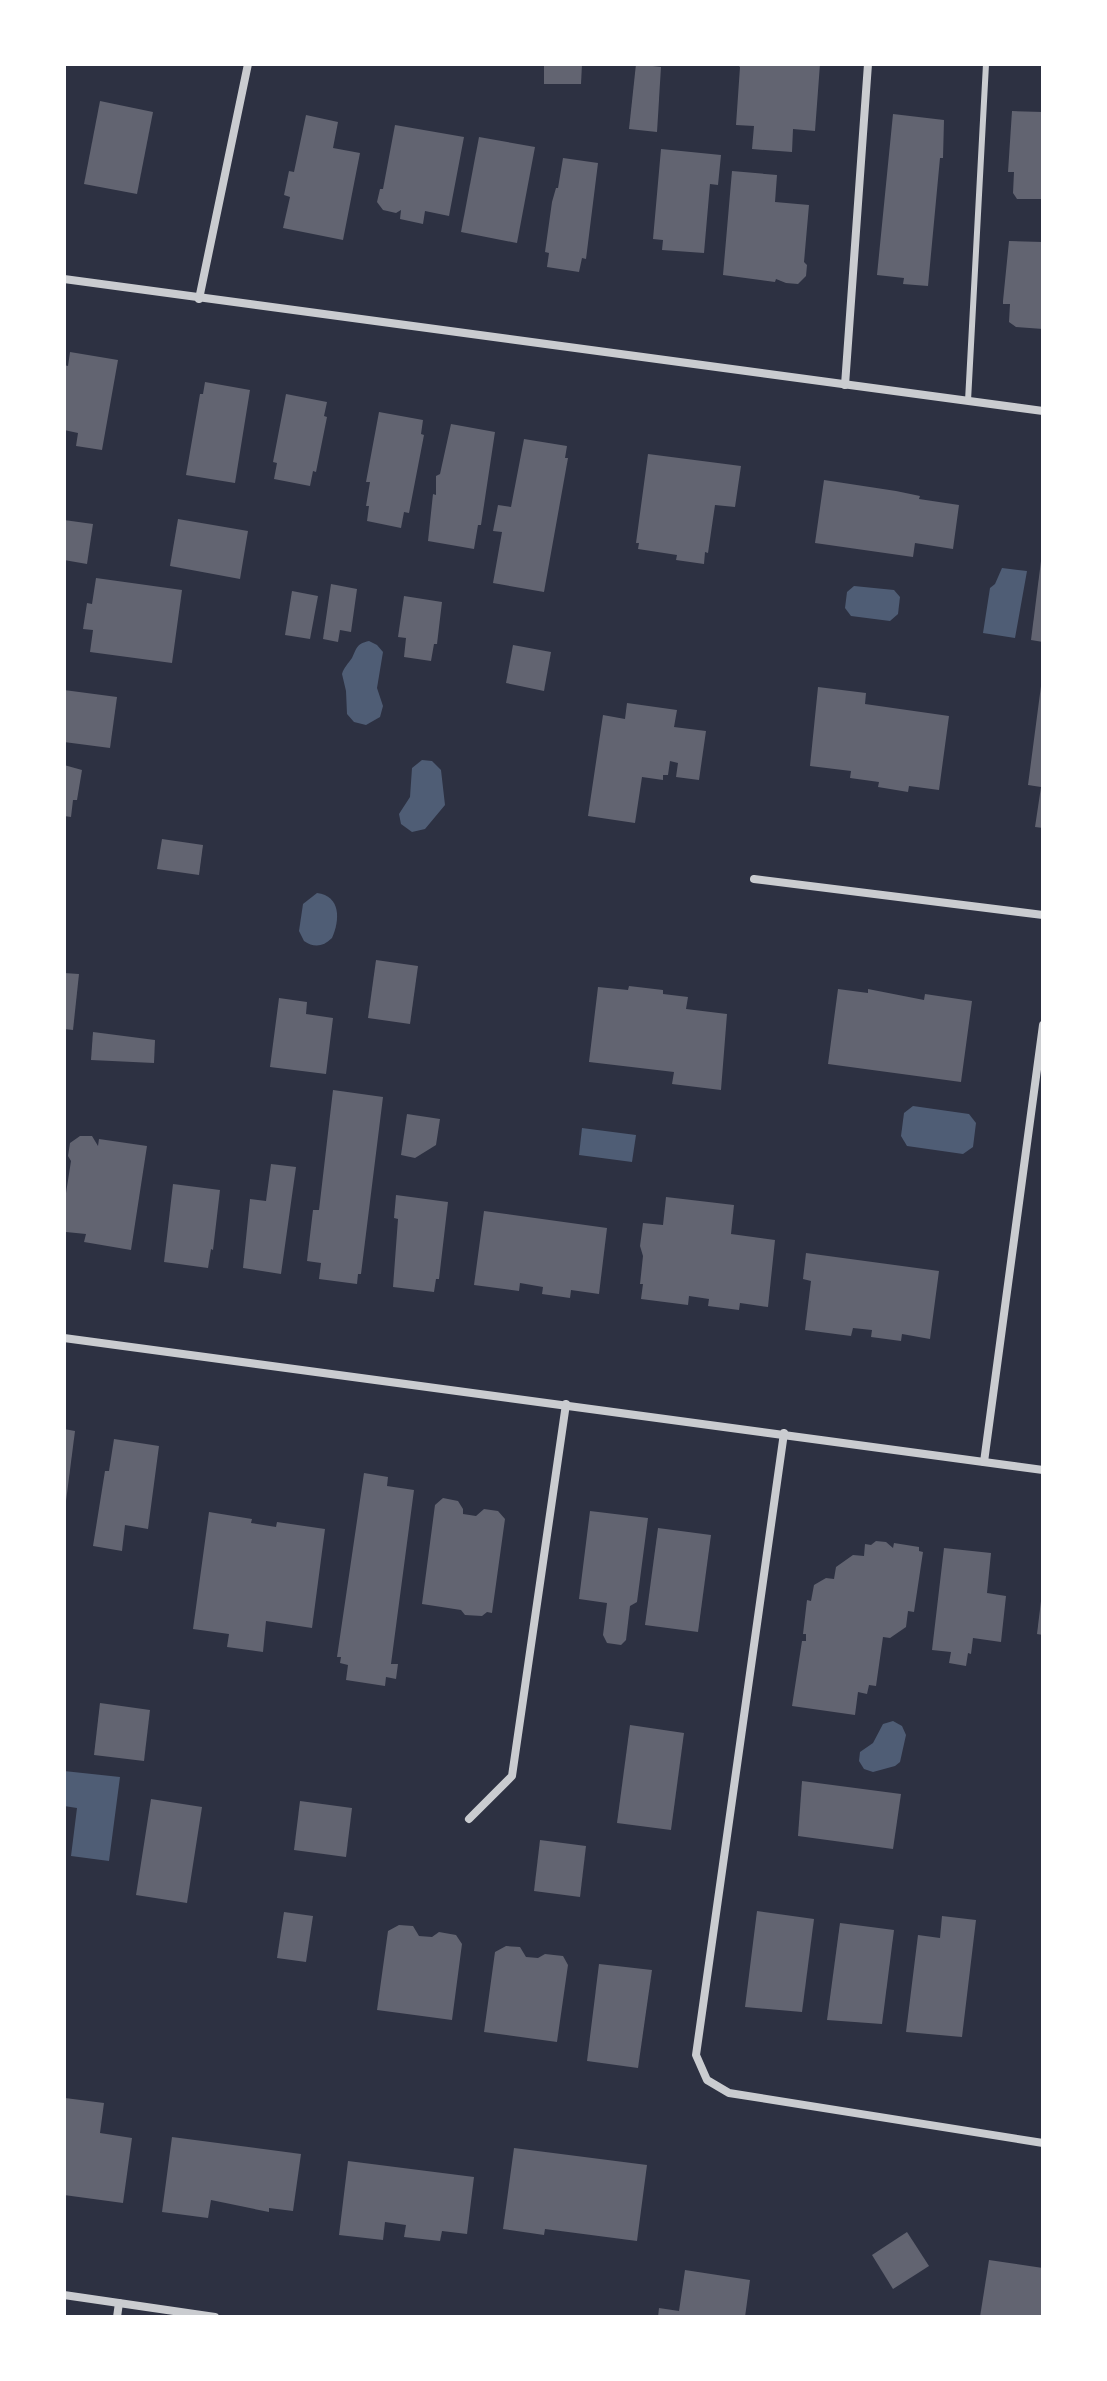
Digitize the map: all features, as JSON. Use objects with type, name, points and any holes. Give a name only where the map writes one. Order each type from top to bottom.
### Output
[{"type":"street","points":[[199,299],[248,64]]},
{"type":"street","points":[[845,385],[868,64]]},
{"type":"street","points":[[64,279],[1043,411]]},
{"type":"street","points":[[754,879],[1043,915]]},
{"type":"street","points":[[984,1462],[1043,1025]]},
{"type":"street","points":[[64,1338],[1043,1470]]},
{"type":"street","points":[[469,1819],[512,1776],[566,1404]]},
{"type":"street","points":[[784,1433],[696,2055],[707,2080],[729,2093],[1043,2143]]},
{"type":"street","points":[[64,2295],[215,2317]]},
{"type":"street","points":[[117,2317],[119,2303]]},
{"type":"lane","points":[[968,401],[986,64]]},
{"type":"water","points":[[1002,568],[1027,571],[1015,638],[983,633],[990,588]]},
{"type":"water","points":[[854,586],[894,590],[900,597],[898,614],[890,621],[851,616],[845,608],[847,592]]},
{"type":"water","points":[[369,641],[383,652],[377,688],[383,706],[380,717],[366,725],[354,722],[347,714],[342,674],[358,647]]},
{"type":"water","points":[[422,760],[432,761],[441,770],[445,805],[425,829],[412,832],[401,824],[399,814],[410,797],[412,768]]},
{"type":"water","points":[[317,893],[331,899],[337,917],[332,938],[315,946],[304,941],[299,931],[303,904]]},
{"type":"water","points":[[913,1106],[969,1114],[976,1123],[973,1147],[963,1154],[907,1146],[901,1136],[904,1113]]},
{"type":"water","points":[[582,1128],[636,1135],[632,1162],[579,1155]]},
{"type":"water","points":[[893,1721],[902,1726],[906,1735],[900,1762],[873,1772],[864,1769],[859,1761],[860,1752],[873,1743],[883,1724]]},
{"type":"water","points":[[64,1771],[120,1777],[109,1861],[71,1856],[77,1808],[64,1806]]},
{"type":"building","points":[[544,64],[582,64],[581,84],[544,84]]},
{"type":"building","points":[[636,64],[661,67],[657,132],[629,129]]},
{"type":"building","points":[[737,64],[820,64],[815,131],[793,129],[792,152],[752,149],[754,126],[736,125],[740,67]]},
{"type":"building","points":[[100,101],[153,112],[137,194],[84,184]]},
{"type":"building","points":[[1012,111],[1043,112],[1043,199],[1017,199],[1013,193],[1014,172],[1008,172]]},
{"type":"building","points":[[893,114],[944,120],[943,158],[940,158],[928,286],[903,284],[904,278],[877,275]]},
{"type":"building","points":[[306,115],[338,122],[333,148],[360,153],[343,240],[283,228],[290,197],[284,195],[289,171],[294,172]]},
{"type":"building","points":[[395,125],[464,137],[449,216],[425,211],[423,224],[400,219],[401,210],[396,213],[383,210],[377,202],[380,189],[383,189]]},
{"type":"building","points":[[479,137],[535,147],[517,243],[461,232]]},
{"type":"building","points":[[661,149],[721,155],[718,185],[710,184],[704,253],[662,250],[663,240],[653,239]]},
{"type":"building","points":[[563,158],[598,163],[586,259],[582,258],[579,272],[547,267],[549,253],[545,252],[552,202],[558,188]]},
{"type":"building","points":[[732,171],[777,175],[775,202],[809,205],[804,262],[807,265],[806,276],[798,284],[723,275]]},
{"type":"building","points":[[1009,241],[1043,242],[1043,329],[1016,327],[1009,322],[1010,304],[1003,304],[1003,301]]},
{"type":"building","points":[[70,352],[118,360],[102,450],[76,446],[78,433],[64,430],[64,365],[68,366]]},
{"type":"building","points":[[205,382],[250,390],[235,483],[186,475],[200,394],[203,394]]},
{"type":"building","points":[[286,394],[327,402],[316,472],[313,471],[310,486],[274,479],[277,463],[273,462]]},
{"type":"building","points":[[379,412],[423,420],[421,434],[424,435],[409,513],[404,512],[401,528],[367,521],[370,482],[366,482]]},
{"type":"building","points":[[451,424],[495,432],[481,525],[478,525],[474,549],[428,541],[436,476],[440,474]]},
{"type":"building","points":[[524,439],[567,446],[565,458],[568,458],[544,592],[493,583],[502,532],[493,531],[498,505],[511,507]]},
{"type":"building","points":[[648,454],[741,466],[735,507],[715,505],[704,564],[676,560],[677,555],[638,549],[639,543],[636,543]]},
{"type":"building","points":[[824,480],[959,505],[953,549],[915,543],[913,557],[815,543]]},
{"type":"building","points":[[178,519],[248,531],[240,579],[170,566]]},
{"type":"building","points":[[64,520],[93,524],[87,564],[64,560]]},
{"type":"building","points":[[1043,561],[1043,642],[1031,640]]},
{"type":"building","points":[[96,578],[182,590],[172,663],[90,652],[93,630],[83,629],[87,603],[92,604]]},
{"type":"building","points":[[331,584],[357,589],[351,632],[340,630],[338,642],[323,639]]},
{"type":"building","points":[[292,591],[318,596],[310,639],[285,635]]},
{"type":"building","points":[[404,596],[442,602],[437,644],[434,644],[431,661],[404,657],[406,638],[398,637]]},
{"type":"building","points":[[513,645],[551,652],[544,691],[506,683]]},
{"type":"building","points":[[1041,686],[1043,828],[1035,827],[1041,787],[1028,785]]},
{"type":"building","points":[[818,687],[866,693],[865,704],[949,716],[939,790],[909,786],[908,792],[878,787],[879,782],[850,778],[851,771],[810,766]]},
{"type":"building","points":[[64,690],[117,697],[110,748],[64,742]]},
{"type":"building","points":[[627,703],[677,710],[674,727],[706,731],[699,780],[676,777],[678,763],[670,761],[668,775],[663,775],[663,780],[642,777],[635,823],[588,816],[603,715],[625,719]]},
{"type":"building","points":[[64,765],[82,770],[71,817],[64,816]]},
{"type":"building","points":[[162,839],[203,845],[199,875],[157,869]]},
{"type":"building","points":[[376,960],[418,966],[410,1024],[368,1018]]},
{"type":"building","points":[[64,973],[79,974],[73,1030],[64,1029]]},
{"type":"building","points":[[629,986],[688,997],[686,1009],[727,1014],[721,1090],[672,1084],[674,1072],[589,1062],[598,987],[628,990]]},
{"type":"building","points":[[838,989],[868,993],[868,989],[924,1000],[925,994],[972,1001],[961,1082],[828,1064]]},
{"type":"building","points":[[279,998],[307,1002],[306,1014],[333,1018],[326,1074],[270,1067]]},
{"type":"building","points":[[93,1032],[155,1040],[154,1063],[91,1060]]},
{"type":"building","points":[[333,1090],[383,1097],[361,1274],[358,1274],[357,1284],[319,1279],[321,1263],[307,1261],[313,1210],[319,1210]]},
{"type":"building","points":[[407,1114],[440,1119],[436,1145],[415,1158],[401,1155]]},
{"type":"building","points":[[80,1136],[92,1136],[98,1146],[99,1139],[147,1146],[131,1250],[84,1242],[86,1234],[66,1232],[64,1229],[70,1143]]},
{"type":"building","points":[[271,1164],[296,1167],[281,1274],[243,1268],[250,1199],[266,1201]]},
{"type":"building","points":[[173,1184],[220,1190],[208,1268],[164,1262]]},
{"type":"building","points":[[396,1195],[448,1202],[439,1279],[436,1279],[434,1292],[393,1287],[398,1219],[394,1218]]},
{"type":"building","points":[[666,1197],[734,1205],[731,1234],[775,1240],[768,1307],[740,1303],[739,1310],[708,1306],[709,1299],[689,1296],[688,1305],[641,1299],[643,1223],[663,1225]]},
{"type":"building","points":[[484,1211],[607,1228],[599,1294],[571,1290],[570,1298],[542,1294],[543,1287],[520,1283],[519,1291],[474,1285]]},
{"type":"building","points":[[806,1253],[939,1271],[930,1339],[902,1334],[901,1341],[871,1337],[872,1330],[853,1328],[851,1336],[805,1330],[811,1281],[803,1279]]},
{"type":"building","points":[[64,1429],[75,1431],[66,1501],[64,1500]]},
{"type":"building","points":[[114,1439],[159,1446],[148,1529],[125,1525],[122,1551],[93,1546],[105,1471],[109,1471]]},
{"type":"building","points":[[364,1473],[388,1477],[387,1486],[414,1490],[391,1664],[398,1664],[396,1679],[386,1677],[385,1686],[346,1680],[348,1665],[340,1663],[341,1657],[337,1657]]},
{"type":"building","points":[[443,1498],[458,1501],[463,1514],[476,1516],[484,1509],[498,1511],[505,1519],[492,1613],[465,1615],[461,1610],[422,1604],[435,1505]]},
{"type":"building","points":[[590,1511],[648,1518],[637,1602],[630,1606],[626,1640],[621,1645],[607,1643],[603,1635],[607,1603],[579,1599]]},
{"type":"building","points":[[209,1512],[252,1519],[251,1523],[276,1527],[277,1522],[325,1529],[312,1628],[266,1621],[263,1652],[227,1647],[229,1634],[193,1629]]},
{"type":"building","points":[[658,1528],[711,1535],[698,1632],[645,1625]]},
{"type":"building","points":[[876,1541],[886,1542],[893,1548],[894,1543],[919,1547],[919,1551],[923,1552],[914,1612],[908,1611],[906,1627],[890,1638],[883,1637],[876,1686],[869,1685],[867,1694],[858,1692],[855,1715],[792,1706],[802,1641],[806,1641],[806,1634],[803,1634],[807,1600],[811,1601],[814,1585],[826,1578],[834,1579],[836,1567],[853,1555],[864,1556],[865,1544],[871,1545]]},
{"type":"building","points":[[944,1548],[991,1553],[987,1593],[1006,1596],[1001,1642],[973,1638],[966,1666],[949,1663],[951,1652],[932,1650]]},
{"type":"building","points":[[1043,1601],[1043,1635],[1037,1634]]},
{"type":"building","points":[[100,1703],[150,1710],[144,1761],[94,1755]]},
{"type":"building","points":[[630,1725],[684,1733],[671,1830],[617,1823]]},
{"type":"building","points":[[802,1781],[901,1794],[893,1849],[798,1836]]},
{"type":"building","points":[[151,1799],[202,1807],[187,1903],[136,1895]]},
{"type":"building","points":[[300,1801],[352,1808],[346,1857],[294,1850]]},
{"type":"building","points":[[540,1840],[586,1846],[580,1897],[534,1891]]},
{"type":"building","points":[[757,1911],[814,1919],[802,2012],[745,2007]]},
{"type":"building","points":[[284,1912],[313,1916],[306,1962],[277,1958]]},
{"type":"building","points":[[942,1916],[976,1920],[962,2037],[906,2032],[918,1935],[940,1938]]},
{"type":"building","points":[[840,1923],[894,1930],[882,2024],[827,2020]]},
{"type":"building","points":[[399,1925],[413,1926],[419,1936],[432,1937],[439,1932],[456,1935],[462,1944],[452,2020],[377,2010],[388,1931]]},
{"type":"building","points":[[506,1946],[520,1947],[526,1957],[538,1958],[545,1954],[563,1956],[568,1965],[557,2042],[484,2032],[495,1952]]},
{"type":"building","points":[[599,1964],[652,1970],[638,2068],[587,2061]]},
{"type":"building","points":[[65,2098],[104,2103],[100,2133],[132,2138],[123,2203],[64,2195]]},
{"type":"building","points":[[172,2137],[301,2154],[293,2211],[269,2208],[269,2212],[211,2200],[208,2218],[162,2212]]},
{"type":"building","points":[[514,2148],[647,2165],[637,2241],[545,2229],[544,2235],[503,2229]]},
{"type":"building","points":[[348,2161],[474,2177],[467,2234],[442,2231],[440,2241],[404,2237],[406,2225],[385,2222],[383,2240],[339,2235]]},
{"type":"building","points":[[907,2232],[929,2266],[893,2289],[872,2255]]},
{"type":"building","points":[[989,2260],[1043,2268],[1043,2317],[980,2317]]},
{"type":"building","points":[[685,2270],[750,2280],[745,2317],[658,2317],[659,2308],[679,2311]]}]
